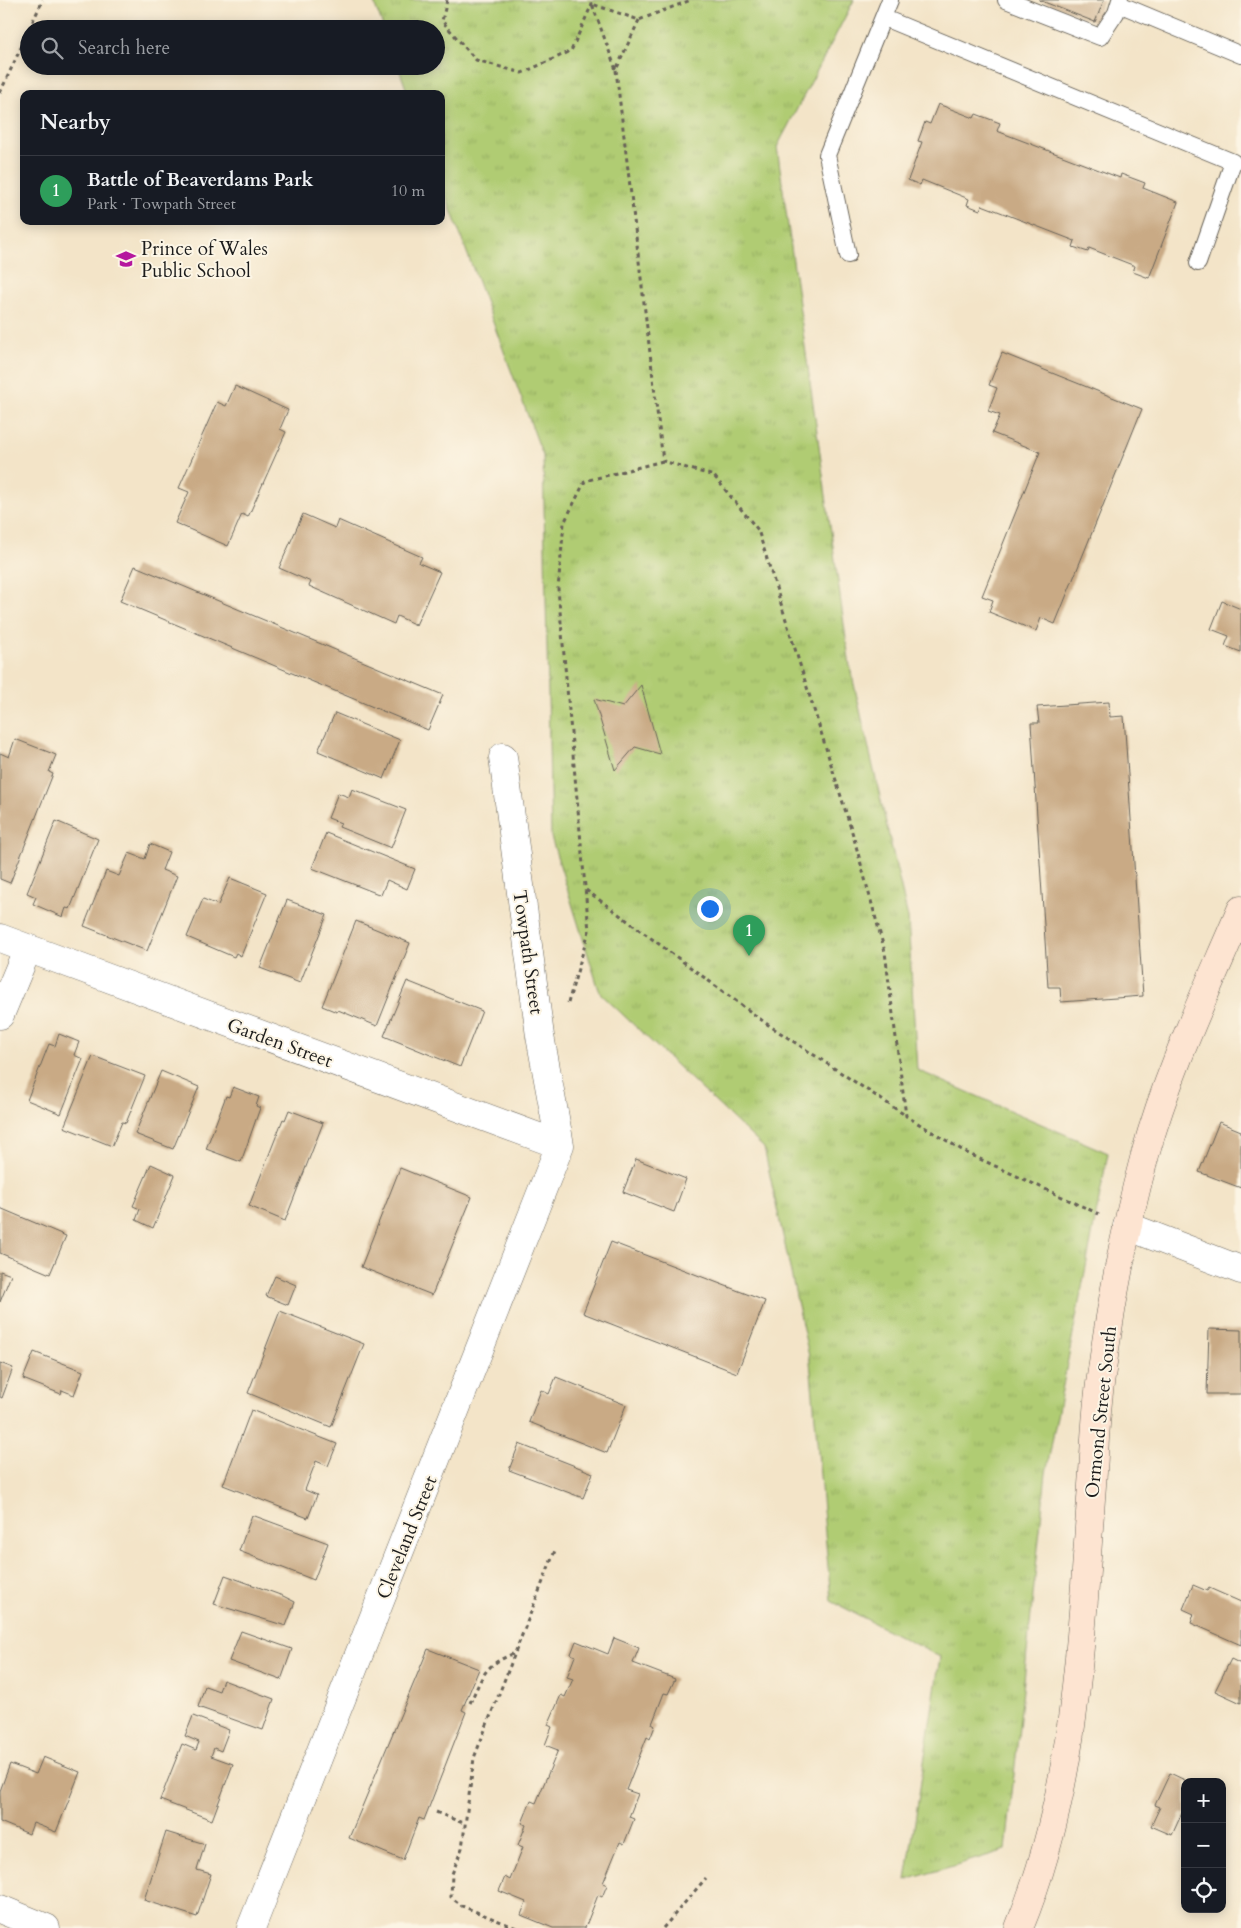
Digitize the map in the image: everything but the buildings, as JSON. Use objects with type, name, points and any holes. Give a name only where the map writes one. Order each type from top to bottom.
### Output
[{"type":"main road","name":"Ormond Street South","points":[[1019,1928],[1049,1842],[1066,1769],[1076,1683],[1100,1379],[1127,1226],[1145,1153],[1174,1071],[1241,910]]},
{"type":"street","name":"Towpath Street","points":[[503,757],[540,1036],[560,1145]]},
{"type":"street","name":"Garden Street","points":[[0,938],[27,950],[560,1145]]},
{"type":"street","points":[[0,1015],[27,950]]},
{"type":"street","name":"Cleveland Street","points":[[252,1928],[560,1145]]},
{"type":"street","points":[[1127,1226],[1241,1270]]},
{"type":"street","points":[[0,1909],[46,1928]]},
{"type":"lane","points":[[848,255],[827,155],[890,0]]},
{"type":"lane","points":[[1006,0],[1100,37],[1116,13],[1120,2],[1241,55]]},
{"type":"lane","points":[[884,18],[1233,162],[1198,263]]},
{"type":"path","points":[[33,20],[42,0]]},
{"type":"path","points":[[442,20],[447,0]]},
{"type":"path","points":[[592,2],[639,20],[691,0]]},
{"type":"path","points":[[445,25],[476,60],[522,73],[571,51],[592,2]]},
{"type":"path","points":[[592,2],[616,70],[663,461]]},
{"type":"path","points":[[616,70],[639,20]]},
{"type":"path","points":[[0,94],[20,50]]},
{"type":"path","points":[[540,1036],[565,1016],[589,931],[558,589],[564,523],[585,481],[663,461],[714,476],[758,530],[854,835],[885,952],[906,1116]]},
{"type":"path","points":[[585,889],[767,1024],[906,1116],[967,1153],[1127,1226]]},
{"type":"path","points":[[516,1928],[462,1906],[451,1897],[452,1874],[462,1848],[474,1758],[556,1548]]},
{"type":"path","points":[[470,1703],[484,1671],[499,1659],[516,1652]]},
{"type":"path","points":[[436,1812],[465,1824]]},
{"type":"path","points":[[663,1928],[706,1878]]},
{"type":"green space","points":[[373,0],[854,0],[777,147],[850,667],[908,918],[917,1070],[1108,1153],[1046,1473],[1006,1850],[906,1880],[940,1657],[831,1601],[810,1361],[764,1148],[600,993],[551,837],[543,456],[445,194],[445,90],[407,90],[401,75],[445,75],[445,20],[381,20]]},
{"type":"place","name":"Prince of Wales Public School","points":[[126,259]]},
{"type":"place","name":"Battle of Beaverdams Park","points":[[749,956]]}]
